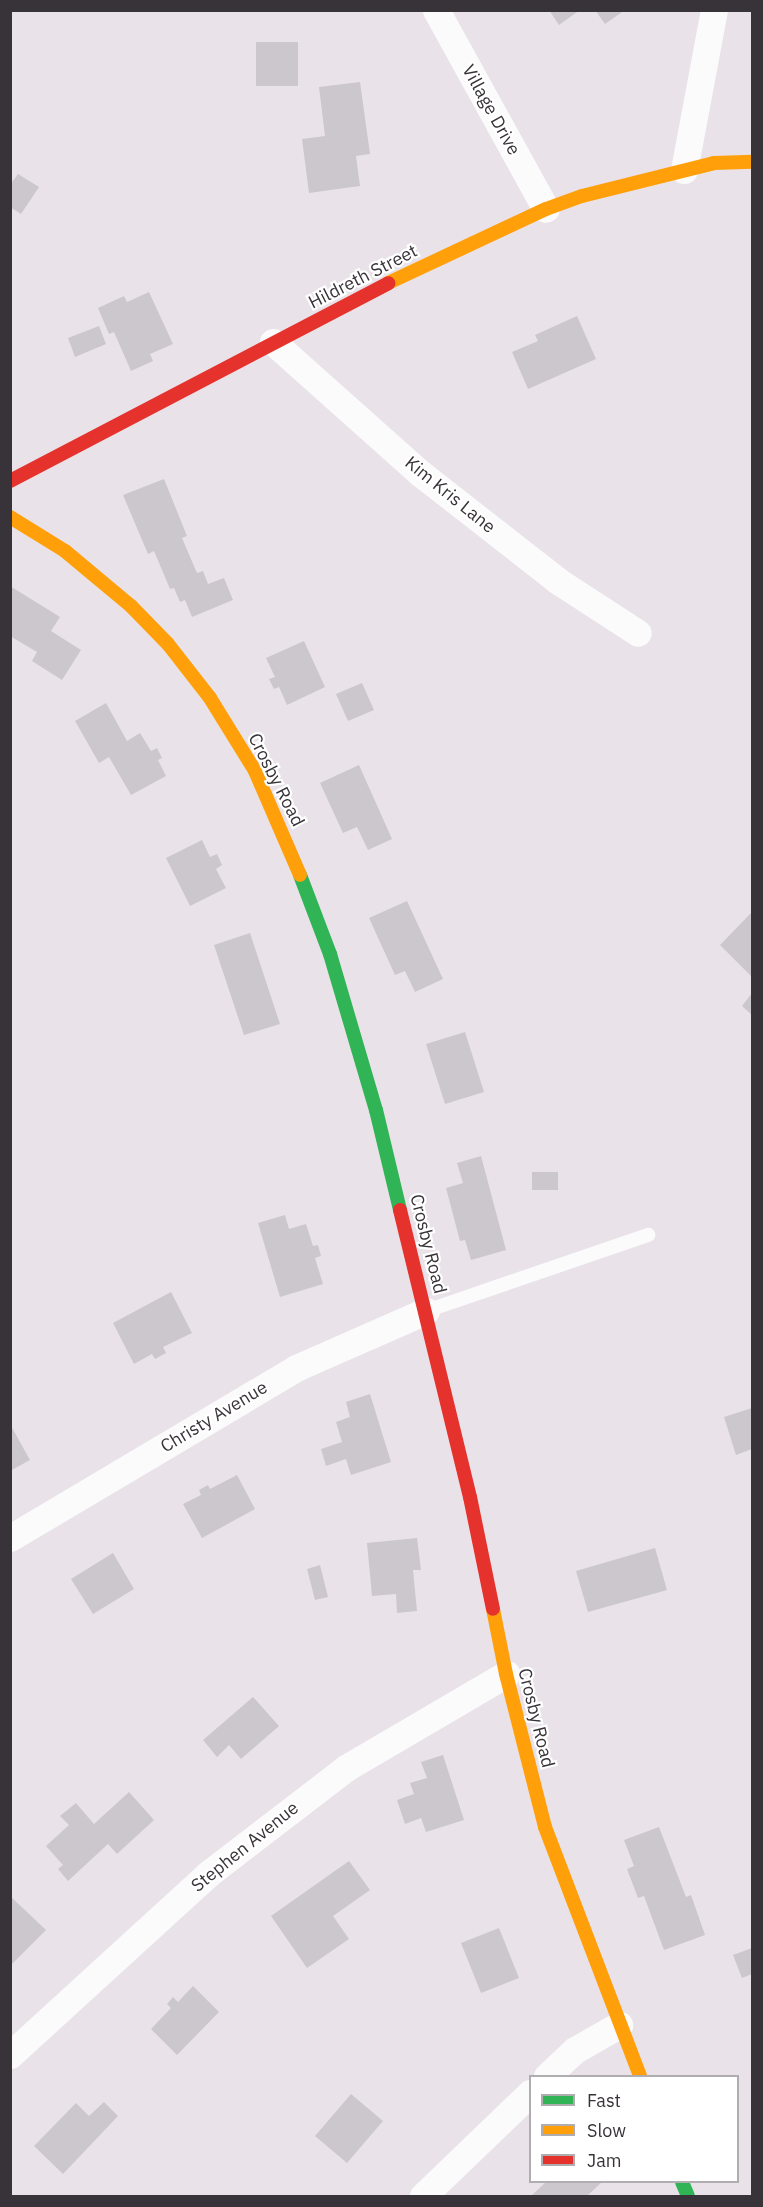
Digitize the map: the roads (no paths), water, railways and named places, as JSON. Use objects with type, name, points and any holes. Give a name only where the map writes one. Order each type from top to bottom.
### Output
[{"type":"street","name":"Village Drive","points":[[436,10],[546,209]]},
{"type":"street","points":[[684,170],[714,10]]},
{"type":"street","name":"Hildreth Street","points":[[10,481],[400,277],[546,209],[582,196],[714,163],[753,162]]},
{"type":"street","name":"Kim Kris Lane","points":[[273,342],[420,473],[558,581],[638,633]]},
{"type":"street","name":"Crosby Road","points":[[10,517],[65,551],[131,606],[160,636],[210,698],[255,771],[292,853],[330,954],[376,1110],[470,1497],[506,1674],[545,1827],[640,2075]]},
{"type":"street","name":"Christy Avenue","points":[[10,1538],[296,1368],[426,1311]]},
{"type":"street","name":"Stephen Avenue","points":[[10,2055],[208,1874],[346,1768],[506,1674]]},
{"type":"street","points":[[548,2075],[575,2050],[619,2025]]},
{"type":"street","points":[[423,2196],[529,2095]]},
{"type":"lane","points":[[426,1311],[648,1235]]}]
